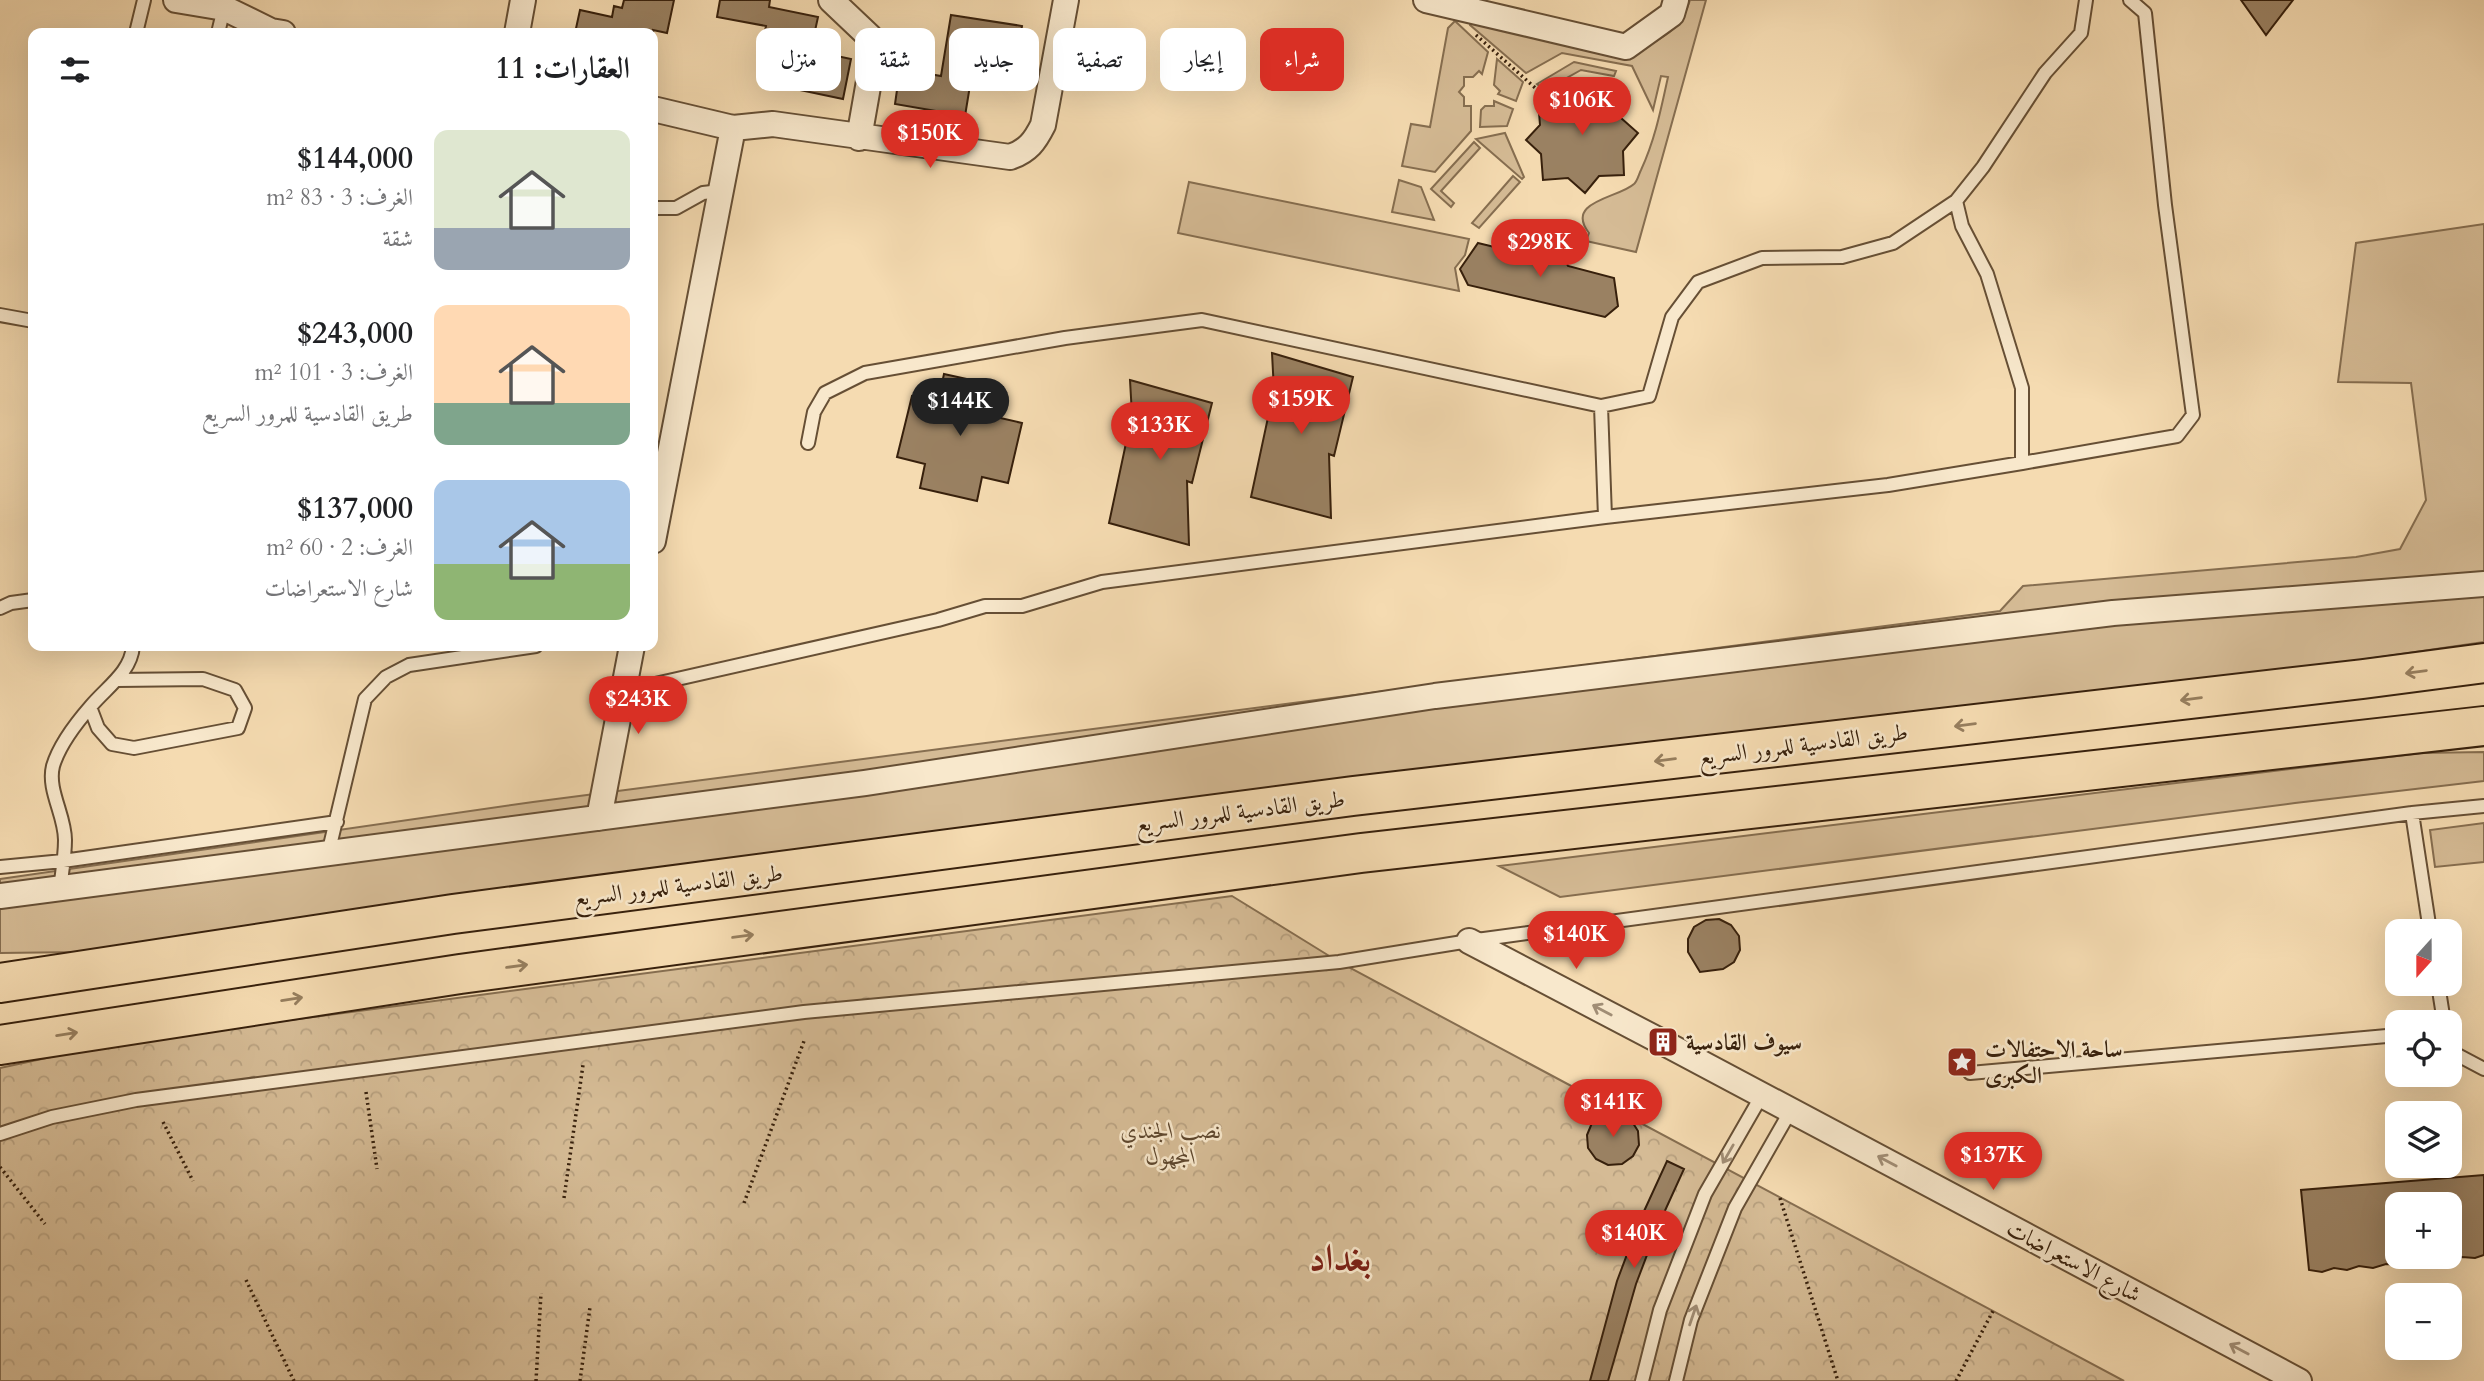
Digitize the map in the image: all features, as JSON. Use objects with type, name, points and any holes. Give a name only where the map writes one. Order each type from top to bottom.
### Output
[{"type":"highway","name":"طريق القادسية للمرور السريع","points":[[0,983],[453,914],[1339,798],[2363,680],[2484,663]]},
{"type":"highway","points":[[0,1045],[460,974],[1362,853],[2484,726]]},
{"type":"street","points":[[176,0],[224,4],[266,28]]},
{"type":"street","points":[[518,28],[523,0]]},
{"type":"street","points":[[831,0],[870,37],[872,64],[859,138]]},
{"type":"street","points":[[658,110],[733,128],[774,124],[1010,157],[1022,153],[1035,141],[1043,125],[1066,0]]},
{"type":"street","points":[[1426,0],[1626,47],[1672,14],[1676,0]]},
{"type":"street","points":[[659,472],[733,128]]},
{"type":"street","points":[[0,897],[878,781],[1436,696],[2112,613],[2484,584]]},
{"type":"street","points":[[599,818],[631,651]]},
{"type":"street","name":"شارع الاستعراضات","points":[[1469,940],[2300,1381]]},
{"type":"lane","points":[[137,28],[144,0]]},
{"type":"lane","points":[[808,443],[814,412],[825,393],[864,373],[1065,338],[1202,320],[1601,406],[1648,396],[1672,317],[1698,282],[1762,258],[1842,257],[1893,243],[1956,201],[1983,167],[2045,73],[2081,33],[2086,0]]},
{"type":"lane","points":[[624,691],[938,620],[985,606],[1022,606],[1102,582],[1605,517],[1888,485],[2177,436],[2193,415],[2165,205],[2145,13],[2130,0]]},
{"type":"lane","points":[[219,28],[224,4]]},
{"type":"lane","points":[[658,208],[676,208],[703,192],[721,191]]},
{"type":"lane","points":[[1956,201],[1962,226],[1987,274],[2022,388],[2022,463]]},
{"type":"lane","points":[[0,315],[28,320]]},
{"type":"lane","points":[[1601,406],[1605,517]]},
{"type":"lane","points":[[0,608],[28,601]]},
{"type":"lane","points":[[60,889],[65,839],[62,816],[52,783],[52,767],[58,753],[90,707],[117,680],[132,658],[133,651]]},
{"type":"lane","points":[[328,853],[365,699],[386,677],[409,665],[503,651]]},
{"type":"lane","points":[[90,707],[98,728],[112,744],[134,748],[238,728],[245,708],[235,690],[203,679],[117,680]]},
{"type":"lane","points":[[0,1134],[94,1107],[231,1087],[804,1012],[1339,962],[1469,940],[2412,813],[2484,806]]},
{"type":"lane","points":[[2412,813],[2428,919]]},
{"type":"lane","points":[[0,867],[63,861],[337,822]]},
{"type":"lane","points":[[1970,1073],[2385,1036]]},
{"type":"lane","points":[[2462,1057],[2484,1069]]},
{"type":"lane","points":[[1642,1381],[1660,1310],[1705,1194],[1762,1095]]},
{"type":"lane","points":[[1676,1381],[1691,1320],[1735,1208],[1791,1110]]},
{"type":"path","points":[[1461,8],[1461,22],[1542,94]]},
{"type":"path","points":[[744,1203],[804,1041]]},
{"type":"path","points":[[564,1198],[583,1065]]},
{"type":"path","points":[[366,1092],[377,1169]]},
{"type":"path","points":[[163,1122],[192,1181]]},
{"type":"path","points":[[0,1167],[45,1224]]},
{"type":"path","points":[[1780,1198],[1838,1381]]},
{"type":"path","points":[[246,1280],[293,1381]]},
{"type":"path","points":[[536,1381],[541,1293]]},
{"type":"path","points":[[580,1381],[590,1307]]},
{"type":"path","points":[[1956,1381],[1993,1311]]},
{"type":"green space","points":[[1690,0],[1706,0],[1636,252],[1586,241],[1589,233],[1583,222],[1583,214],[1588,207],[1627,189],[1637,180],[1654,136],[1668,77],[1661,76],[1653,110],[1632,66],[1562,53],[1526,73],[1470,25],[1471,15],[1635,53],[1675,27]]},
{"type":"green space","points":[[1455,21],[1488,52],[1482,74],[1479,71],[1473,77],[1464,77],[1464,86],[1459,92],[1464,97],[1464,106],[1471,106],[1471,131],[1435,172],[1402,166],[1411,124],[1430,127],[1448,28]]},
{"type":"green space","points":[[1497,59],[1523,82],[1516,101],[1498,94],[1500,91],[1494,85]]},
{"type":"green space","points":[[1574,62],[1616,71],[1614,76],[1581,70],[1545,90],[1537,84]]},
{"type":"green space","points":[[1494,101],[1513,109],[1507,126],[1480,127],[1481,110],[1485,106],[1494,106]]},
{"type":"green space","points":[[1505,133],[1524,177],[1522,179],[1476,139]]},
{"type":"green space","points":[[1474,142],[1480,148],[1441,191],[1454,203],[1451,207],[1431,189]]},
{"type":"green space","points":[[1513,176],[1520,182],[1479,228],[1472,223]]},
{"type":"green space","points":[[1399,180],[1421,187],[1434,220],[1392,212]]},
{"type":"green space","points":[[1189,182],[1469,239],[1465,255],[1455,268],[1459,291],[1178,233]]},
{"type":"green space","points":[[2484,224],[2484,642],[2312,667],[81,952],[0,953],[0,879],[533,802],[2000,611],[2023,586],[2356,557],[2400,549],[2426,500],[2411,383],[2338,382],[2356,243]]},
{"type":"green space","points":[[2484,752],[2484,781],[1560,897],[1499,866],[2421,753]]},
{"type":"green space","points":[[2484,823],[2484,862],[2435,867],[2430,830]]},
{"type":"green space","name":"نصب الجندي المجهول","points":[[1232,896],[1339,962],[2124,1381],[0,1381],[0,1068],[116,1043]]},
{"type":"building","points":[[624,0],[674,0],[667,33],[658,31],[658,28],[576,28],[580,10],[612,17],[614,6],[622,8]]},
{"type":"building","points":[[720,0],[770,0],[769,7],[818,17],[816,28],[766,28],[717,17]]},
{"type":"building","points":[[2241,0],[2293,0],[2266,35]]},
{"type":"building","points":[[951,15],[1022,26],[949,28],[949,91],[969,91],[965,116],[895,104],[897,91],[935,91],[935,75],[941,76]]},
{"type":"building","points":[[841,57],[851,59],[843,99],[805,91],[841,91]]},
{"type":"building","points":[[1579,81],[1595,96],[1619,95],[1621,118],[1638,133],[1623,151],[1624,175],[1599,176],[1585,193],[1568,178],[1543,180],[1541,154],[1526,140],[1540,125],[1538,100],[1563,98]]},
{"type":"building","points":[[1478,243],[1523,254],[1532,248],[1563,256],[1568,266],[1614,278],[1618,306],[1605,317],[1468,285],[1460,269]]},
{"type":"building","points":[[1272,353],[1353,377],[1334,456],[1329,454],[1331,518],[1251,497],[1270,408],[1275,410]]},
{"type":"building","points":[[944,374],[1003,387],[996,417],[1022,423],[1008,483],[982,477],[977,501],[920,488],[925,464],[897,457],[912,396],[938,402]]},
{"type":"building","points":[[1130,380],[1212,403],[1192,483],[1187,481],[1189,545],[1109,523],[1132,415]]},
{"type":"building","points":[[1719,919],[1731,925],[1739,936],[1740,950],[1734,962],[1723,969],[1700,972],[1688,952],[1688,939],[1694,927],[1706,920]]},
{"type":"building","points":[[1626,1112],[1638,1131],[1639,1145],[1633,1156],[1622,1164],[1608,1165],[1596,1159],[1588,1148],[1587,1135],[1592,1123],[1603,1115]]},
{"type":"building","points":[[1667,1161],[1684,1169],[1636,1284],[1608,1381],[1590,1381],[1617,1281],[1640,1220]]},
{"type":"building","points":[[2484,1175],[2484,1255],[2475,1258],[2462,1257],[2462,1192],[2385,1192],[2385,1264],[2373,1268],[2359,1266],[2347,1270],[2334,1268],[2322,1272],[2309,1270],[2301,1190]]},
{"type":"place","name":"سيوف القادسية","points":[[1663,1042]]},
{"type":"place","name":"ساحة الاحتفالات الكبرى","points":[[1962,1062]]},
{"type":"district","name":"بغداد","points":[[1340,1257]]}]
